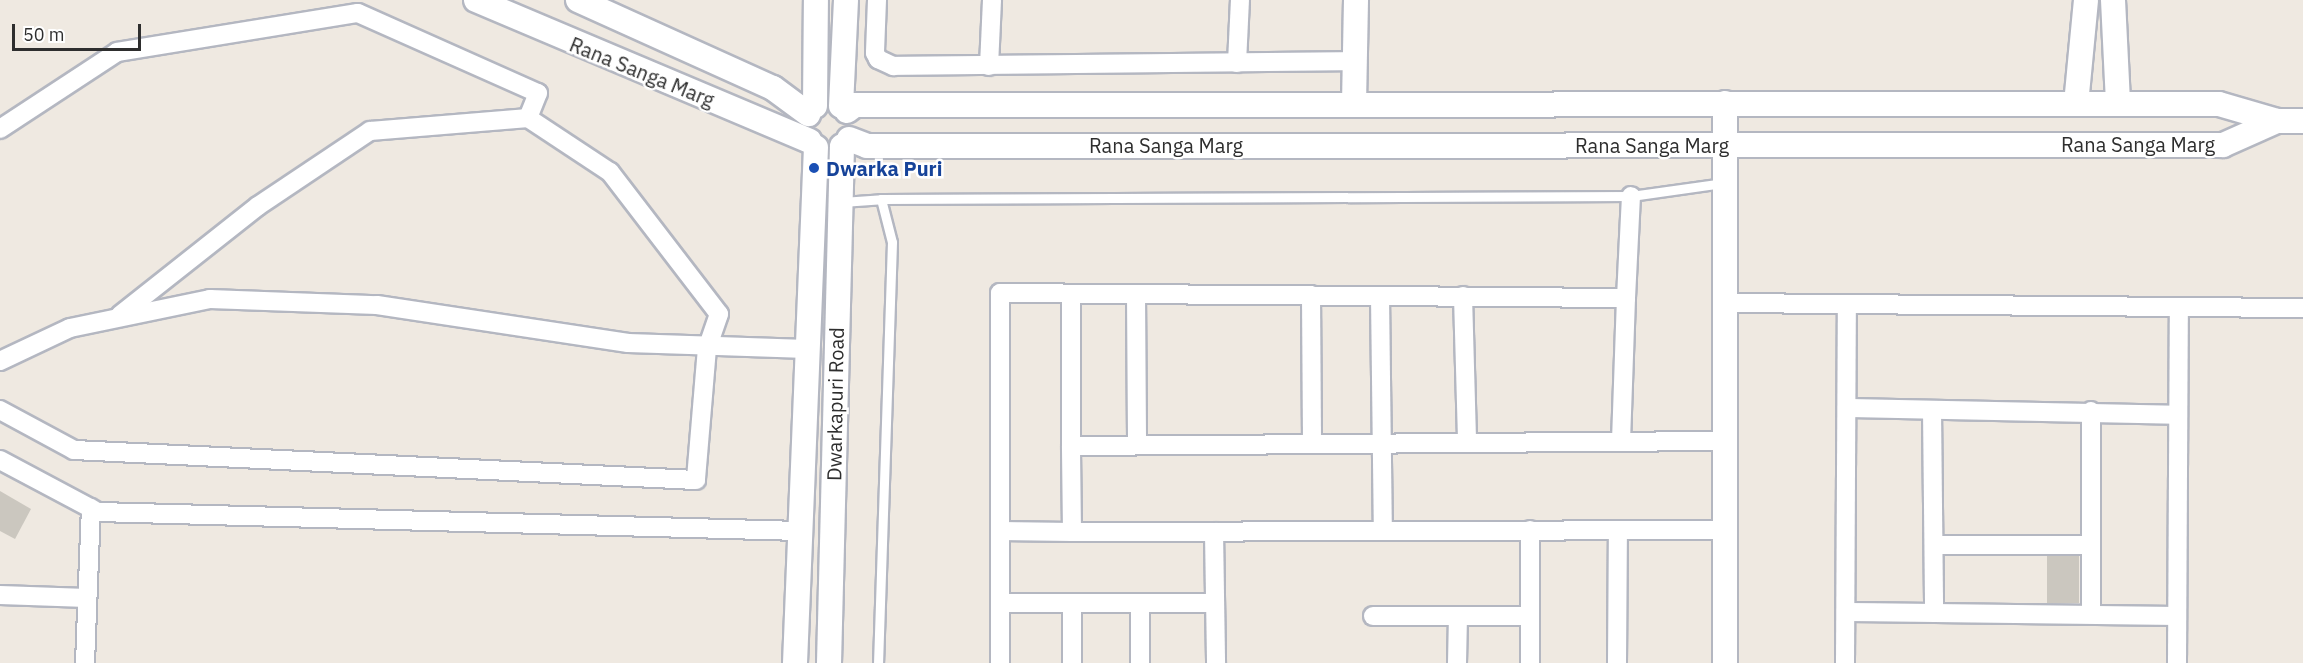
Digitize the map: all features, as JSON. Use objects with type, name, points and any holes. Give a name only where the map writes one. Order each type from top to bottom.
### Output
[{"type":"main road","name":"Rana Sanga Marg","points":[[476,0],[812,144]]},
{"type":"main road","name":"Rana Sanga Marg","points":[[578,0],[773,88],[812,110]]},
{"type":"main road","points":[[816,0],[812,110],[804,128],[812,144],[829,150],[845,142],[852,124],[844,109],[846,0]]},
{"type":"main road","points":[[1354,104],[1356,0]]},
{"type":"main road","points":[[2076,104],[2086,0]]},
{"type":"main road","points":[[2113,0],[2118,104]]},
{"type":"main road","points":[[812,110],[828,102],[844,109]]},
{"type":"main road","points":[[1725,104],[1725,663]]},
{"type":"main road","name":"Rana Sanga Marg","points":[[844,109],[855,105],[2219,104],[2277,121]]},
{"type":"main road","name":"Rana Sanga Marg","points":[[845,142],[867,146],[2223,145],[2277,121]]},
{"type":"main road","points":[[2277,121],[2303,121]]},
{"type":"main road","name":"Dwarkapuri Road","points":[[829,663],[839,202],[845,142]]},
{"type":"main road","name":"Dwarkapuri Road","points":[[795,663],[812,144]]},
{"type":"street","points":[[877,0],[875,53],[885,64],[988,66],[1355,62]]},
{"type":"street","points":[[988,66],[992,0]]},
{"type":"street","points":[[1237,63],[1240,0]]},
{"type":"street","points":[[0,129],[117,52],[358,14],[538,93],[528,118]]},
{"type":"street","points":[[0,410],[74,450],[696,480],[707,348],[719,314],[610,172],[528,118],[370,132],[258,206],[116,319]]},
{"type":"street","points":[[1621,441],[1631,196]]},
{"type":"street","points":[[1000,663],[1000,293],[1626,298]]},
{"type":"street","points":[[1071,294],[1072,532]]},
{"type":"street","points":[[1136,294],[1137,445]]},
{"type":"street","points":[[1311,295],[1312,444]]},
{"type":"street","points":[[1380,296],[1380,443],[1383,531]]},
{"type":"street","points":[[1462,296],[1467,442]]},
{"type":"street","points":[[0,361],[70,328],[210,299],[377,305],[628,343],[707,348],[807,349]]},
{"type":"street","points":[[1725,303],[2179,309],[2303,308]]},
{"type":"street","points":[[1845,663],[1847,304]]},
{"type":"street","points":[[2177,663],[2179,309]]},
{"type":"street","points":[[1847,408],[2091,411],[2178,415]]},
{"type":"street","points":[[1932,410],[1934,612]]},
{"type":"street","points":[[2091,411],[2091,613]]},
{"type":"street","points":[[1071,446],[1725,441]]},
{"type":"street","points":[[0,460],[91,508],[130,514],[800,531]]},
{"type":"street","points":[[85,663],[91,508]]},
{"type":"street","points":[[1530,530],[1530,663]]},
{"type":"street","points":[[1617,663],[1618,530]]},
{"type":"street","points":[[1000,531],[1725,530]]},
{"type":"street","points":[[1214,532],[1215,663]]},
{"type":"street","points":[[1934,545],[2091,545]]},
{"type":"street","points":[[0,595],[87,598]]},
{"type":"street","points":[[1000,603],[1215,603]]},
{"type":"street","points":[[1072,603],[1072,663]]},
{"type":"street","points":[[1140,603],[1140,663]]},
{"type":"street","points":[[1846,612],[2091,613],[2177,616]]},
{"type":"street","points":[[1373,616],[1530,616]]},
{"type":"street","points":[[1457,663],[1458,616]]},
{"type":"lane","points":[[839,202],[1631,196],[1725,183]]},
{"type":"lane","points":[[878,663],[892,242],[881,200]]},
{"type":"building","points":[[0,491],[31,509],[15,539],[0,531]]},
{"type":"building","points":[[2047,556],[2079,556],[2079,603],[2047,603]]},
{"type":"place","name":"Dwarka Puri","points":[[814,168]]}]
